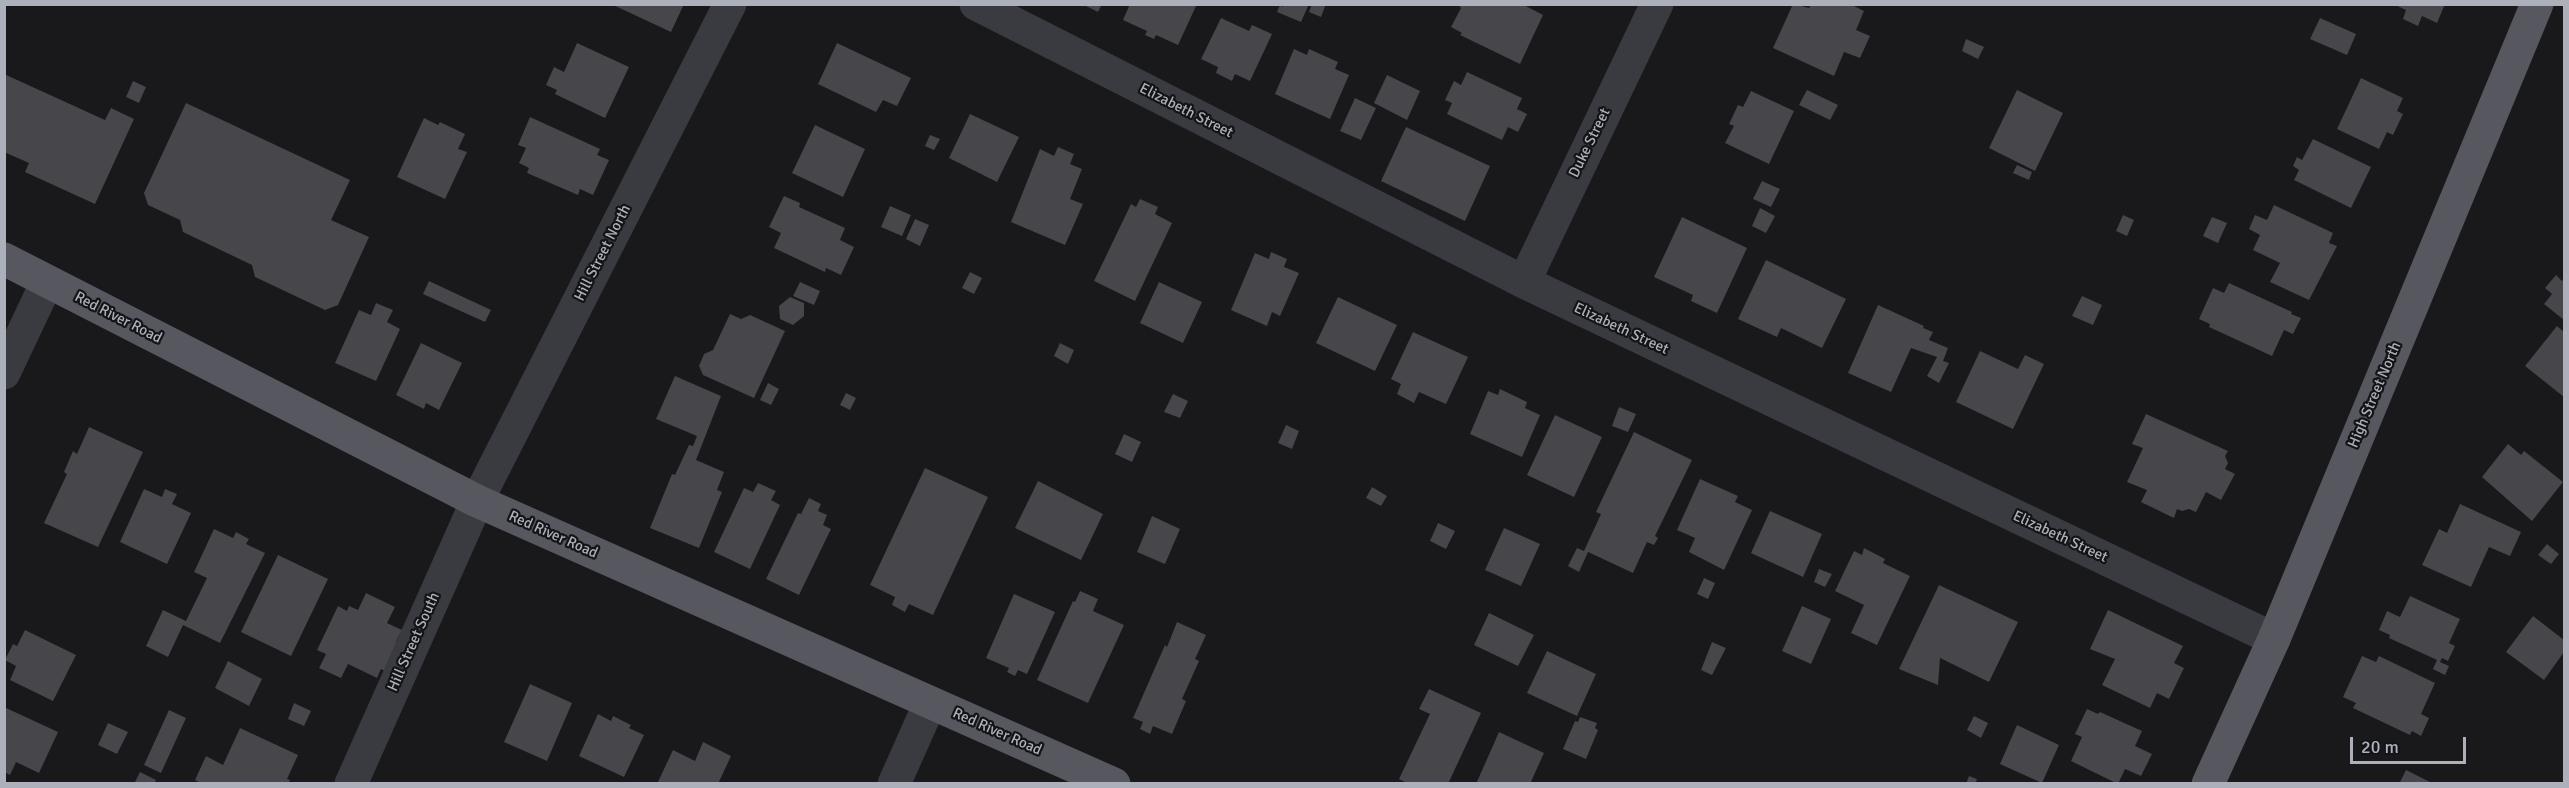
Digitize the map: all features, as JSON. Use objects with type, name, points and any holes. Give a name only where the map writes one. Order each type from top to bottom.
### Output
[{"type":"main road","name":"High Street North","points":[[2208,783],[2274,639],[2537,4]]},
{"type":"main road","name":"Red River Road","points":[[4,259],[477,501],[1114,783]]},
{"type":"street","name":"Hill Street North","points":[[477,501],[730,4]]},
{"type":"street","name":"Elizabeth Street","points":[[975,4],[1524,282],[2274,639]]},
{"type":"street","name":"Duke Street","points":[[1524,282],[1657,4]]},
{"type":"street","points":[[4,373],[47,282]]},
{"type":"street","name":"Hill Street South","points":[[351,783],[477,501]]},
{"type":"street","points":[[894,783],[930,703]]},
{"type":"building","points":[[611,4],[684,4],[671,32]]},
{"type":"building","points":[[1082,4],[1102,4],[1098,12]]},
{"type":"building","points":[[1130,4],[1197,4],[1178,45],[1156,35],[1154,39],[1145,35],[1147,31],[1123,20]]},
{"type":"building","points":[[1283,4],[1309,4],[1301,22],[1277,12]]},
{"type":"building","points":[[1312,4],[1326,4],[1321,17],[1309,12]]},
{"type":"building","points":[[1458,4],[1522,4],[1543,15],[1520,64],[1460,35],[1462,33],[1451,27],[1461,8]]},
{"type":"building","points":[[1793,4],[1809,8],[1811,4],[1850,4],[1864,11],[1856,30],[1870,36],[1860,58],[1844,52],[1834,76],[1773,48]]},
{"type":"building","points":[[2393,4],[2445,4],[2437,23],[2422,16],[2418,26],[2403,19],[2406,10]]},
{"type":"building","points":[[1221,18],[1249,31],[1252,25],[1272,34],[1250,81],[1235,74],[1232,81],[1216,73],[1218,67],[1201,59]]},
{"type":"building","points":[[2320,18],[2356,34],[2347,55],[2310,39]]},
{"type":"building","points":[[1966,39],[1984,47],[1978,59],[1962,51]]},
{"type":"building","points":[[577,43],[629,67],[605,118],[555,94],[557,90],[546,85],[554,67],[564,72]]},
{"type":"building","points":[[837,43],[911,78],[897,106],[883,100],[876,112],[818,84]]},
{"type":"building","points":[[1294,49],[1307,55],[1309,49],[1338,62],[1335,69],[1349,75],[1330,119],[1275,94]]},
{"type":"building","points":[[1467,72],[1522,98],[1517,109],[1527,114],[1518,132],[1508,127],[1502,140],[1447,114],[1452,103],[1445,100],[1454,81],[1461,85]]},
{"type":"building","points":[[4,74],[105,120],[111,108],[134,119],[95,204],[25,172],[29,163],[4,152]]},
{"type":"building","points":[[1387,75],[1420,91],[1407,120],[1374,103]]},
{"type":"building","points":[[2361,78],[2403,98],[2397,111],[2403,114],[2393,135],[2387,132],[2379,149],[2337,129]]},
{"type":"building","points":[[133,81],[146,87],[139,103],[126,97]]},
{"type":"building","points":[[1807,90],[1838,105],[1830,120],[1799,105]]},
{"type":"building","points":[[2017,90],[2063,113],[2035,171],[1989,148]]},
{"type":"building","points":[[1751,91],[1794,111],[1769,164],[1725,143],[1734,126],[1729,124],[1738,105],[1743,107]]},
{"type":"building","points":[[1355,98],[1376,108],[1361,140],[1340,131]]},
{"type":"building","points":[[186,103],[350,180],[331,220],[369,237],[338,305],[325,310],[255,277],[252,265],[183,232],[180,220],[148,205],[144,193]]},
{"type":"building","points":[[970,114],[1019,137],[997,182],[949,158]]},
{"type":"building","points":[[530,117],[600,149],[597,155],[609,160],[593,195],[580,189],[578,195],[527,173],[529,168],[519,163],[526,148],[518,145]]},
{"type":"building","points":[[424,118],[438,125],[440,122],[465,134],[458,149],[467,152],[445,199],[397,177]]},
{"type":"building","points":[[815,125],[865,149],[843,197],[792,173]]},
{"type":"building","points":[[1406,127],[1490,166],[1465,221],[1381,181]]},
{"type":"building","points":[[930,135],[940,139],[934,150],[925,146]]},
{"type":"building","points":[[2313,139],[2371,167],[2351,208],[2294,180],[2299,170],[2293,166],[2297,157],[2302,160]]},
{"type":"building","points":[[1058,147],[1074,154],[1070,164],[1082,169],[1070,199],[1083,204],[1065,245],[1011,222],[1040,149],[1054,156]]},
{"type":"building","points":[[2017,165],[2032,172],[2029,180],[2013,173]]},
{"type":"building","points":[[1762,181],[1780,189],[1771,207],[1753,199]]},
{"type":"building","points":[[784,196],[800,203],[799,207],[845,228],[840,240],[854,247],[841,275],[826,268],[825,272],[774,248],[781,233],[769,227]]},
{"type":"building","points":[[1140,199],[1158,207],[1155,214],[1172,223],[1135,301],[1094,281],[1131,204],[1136,207]]},
{"type":"building","points":[[2274,205],[2333,233],[2329,243],[2337,246],[2309,300],[2270,282],[2280,263],[2253,250],[2260,235],[2249,229],[2255,215],[2267,220]]},
{"type":"building","points":[[890,206],[911,215],[902,236],[881,227]]},
{"type":"building","points":[[1760,208],[1775,216],[1766,233],[1752,226]]},
{"type":"building","points":[[2123,215],[2134,220],[2127,236],[2116,231]]},
{"type":"building","points":[[1682,217],[1747,248],[1717,313],[1691,301],[1693,295],[1654,277]]},
{"type":"building","points":[[2212,217],[2227,223],[2218,243],[2203,236]]},
{"type":"building","points":[[915,219],[929,225],[920,246],[906,239]]},
{"type":"building","points":[[1271,252],[1287,259],[1284,267],[1299,273],[1280,316],[1272,312],[1267,326],[1231,310],[1255,253],[1269,259]]},
{"type":"building","points":[[1766,260],[1846,299],[1822,348],[1781,328],[1777,337],[1738,319]]},
{"type":"building","points":[[970,272],[982,278],[974,294],[962,288]]},
{"type":"building","points":[[2556,275],[2562,281],[2564,278],[2564,320],[2544,304],[2552,294],[2545,288]]},
{"type":"building","points":[[429,281],[491,310],[485,322],[423,294]]},
{"type":"building","points":[[800,282],[820,291],[814,305],[793,296]]},
{"type":"building","points":[[1159,282],[1202,302],[1183,343],[1140,323]]},
{"type":"building","points":[[2229,283],[2301,318],[2293,334],[2284,330],[2272,356],[2209,327],[2210,324],[2199,319],[2213,288],[2224,293]]},
{"type":"building","points":[[2082,296],[2102,305],[2093,325],[2072,316]]},
{"type":"building","points":[[790,297],[804,303],[804,316],[793,325],[780,319],[779,306]]},
{"type":"building","points":[[1338,297],[1397,325],[1375,371],[1316,343]]},
{"type":"building","points":[[376,303],[393,310],[387,322],[400,329],[376,381],[335,363],[359,310],[371,315]]},
{"type":"building","points":[[1878,305],[1924,326],[1923,328],[1933,332],[1929,340],[1948,348],[1943,361],[1949,363],[1939,383],[1927,376],[1937,357],[1911,348],[1891,392],[1848,373]]},
{"type":"building","points":[[730,314],[741,319],[750,315],[785,331],[754,398],[703,375],[699,366],[704,354],[713,350]]},
{"type":"building","points":[[2557,326],[2564,332],[2564,397],[2525,366]]},
{"type":"building","points":[[1413,332],[1468,357],[1446,404],[1419,392],[1414,403],[1397,394],[1401,384],[1391,379]]},
{"type":"building","points":[[421,343],[462,363],[439,410],[426,403],[424,409],[396,395]]},
{"type":"building","points":[[1060,343],[1074,350],[1068,364],[1054,356]]},
{"type":"building","points":[[1980,351],[2018,369],[2025,355],[2044,364],[2013,429],[1956,402]]},
{"type":"building","points":[[675,376],[721,396],[696,460],[724,472],[717,490],[722,492],[699,548],[650,528],[672,474],[675,475],[689,445],[693,446],[697,436],[656,419]]},
{"type":"building","points":[[768,383],[779,389],[771,405],[760,400]]},
{"type":"building","points":[[1500,389],[1527,402],[1525,408],[1540,415],[1522,457],[1470,434],[1488,391],[1498,395]]},
{"type":"building","points":[[846,393],[856,398],[850,410],[840,405]]},
{"type":"building","points":[[1173,394],[1188,401],[1180,418],[1164,412]]},
{"type":"building","points":[[1619,407],[1636,414],[1628,432],[1612,426]]},
{"type":"building","points":[[2146,414],[2228,451],[2225,456],[2228,463],[2225,469],[2235,474],[2221,500],[2206,492],[2196,512],[2189,509],[2182,511],[2177,509],[2174,518],[2141,502],[2147,490],[2127,482],[2143,448],[2132,444]]},
{"type":"building","points":[[1555,415],[1602,437],[1574,497],[1527,475]]},
{"type":"building","points":[[1286,425],[1299,431],[1292,449],[1278,443]]},
{"type":"building","points":[[89,427],[143,452],[98,547],[44,523],[67,474],[64,472],[73,451],[77,454]]},
{"type":"building","points":[[1634,432],[1692,460],[1655,536],[1658,538],[1654,545],[1647,542],[1633,573],[1588,552],[1579,572],[1568,566],[1577,548],[1584,551],[1601,514],[1596,512]]},
{"type":"building","points":[[1124,434],[1141,442],[1132,462],[1115,454]]},
{"type":"building","points":[[2508,444],[2521,455],[2524,451],[2563,482],[2532,521],[2482,477]]},
{"type":"building","points":[[925,468],[988,497],[933,615],[909,604],[905,612],[892,605],[895,597],[870,585]]},
{"type":"building","points":[[1700,479],[1738,496],[1735,502],[1752,510],[1724,570],[1689,552],[1695,538],[1677,530]]},
{"type":"building","points":[[1038,481],[1103,514],[1081,560],[1015,528]]},
{"type":"building","points":[[758,483],[776,491],[771,500],[780,505],[750,569],[714,552],[744,488],[753,492]]},
{"type":"building","points":[[1372,487],[1387,496],[1381,506],[1366,498]]},
{"type":"building","points":[[144,489],[162,497],[165,489],[177,494],[172,504],[191,513],[167,564],[120,542]]},
{"type":"building","points":[[809,498],[821,504],[818,511],[827,515],[823,525],[831,529],[799,595],[766,579],[798,513],[801,514]]},
{"type":"building","points":[[2460,504],[2521,532],[2510,556],[2489,547],[2471,587],[2422,565],[2439,529],[2447,533]]},
{"type":"building","points":[[1770,511],[1822,534],[1803,577],[1751,553]]},
{"type":"building","points":[[1152,516],[1180,529],[1165,564],[1137,552]]},
{"type":"building","points":[[1438,523],[1455,531],[1446,549],[1430,541]]},
{"type":"building","points":[[1504,528],[1540,544],[1521,586],[1485,570]]},
{"type":"building","points":[[214,529],[233,538],[236,532],[249,539],[246,544],[265,553],[220,643],[183,625],[168,657],[146,646],[163,610],[186,621],[207,578],[194,572]]},
{"type":"building","points":[[2547,544],[2559,554],[2551,564],[2538,555]]},
{"type":"building","points":[[1864,548],[1885,559],[1883,563],[1910,576],[1877,645],[1851,633],[1864,605],[1835,591],[1854,551],[1862,555]]},
{"type":"building","points":[[278,555],[328,579],[291,656],[241,632]]},
{"type":"building","points":[[1819,569],[1832,574],[1825,587],[1814,582]]},
{"type":"building","points":[[1704,578],[1715,583],[1708,599],[1697,594]]},
{"type":"building","points":[[1939,585],[2018,622],[1989,682],[1940,658],[1938,685],[1899,669]]},
{"type":"building","points":[[1080,591],[1098,599],[1093,611],[1124,625],[1088,703],[1037,680],[1073,601],[1075,602]]},
{"type":"building","points":[[366,593],[395,607],[387,623],[402,630],[396,641],[403,644],[389,673],[381,669],[377,678],[348,664],[341,678],[319,668],[326,654],[317,650],[338,606],[347,611],[349,606],[358,610]]},
{"type":"building","points":[[1014,594],[1055,612],[1027,674],[1018,670],[1015,676],[1007,672],[1009,668],[986,658]]},
{"type":"building","points":[[2410,596],[2460,619],[2449,643],[2455,646],[2448,661],[2442,658],[2440,662],[2449,666],[2445,675],[2433,669],[2437,660],[2389,638],[2390,635],[2379,630],[2387,611],[2400,617]]},
{"type":"building","points":[[1802,606],[1831,619],[1811,664],[1782,651]]},
{"type":"building","points":[[2108,610],[2183,646],[2174,663],[2184,668],[2169,699],[2157,693],[2150,708],[2102,685],[2115,659],[2090,649]]},
{"type":"building","points":[[1489,613],[1534,635],[1518,666],[1474,645]]},
{"type":"building","points":[[2533,616],[2564,640],[2564,652],[2544,680],[2506,652]]},
{"type":"building","points":[[1177,622],[1206,635],[1195,659],[1199,661],[1182,699],[1186,701],[1172,734],[1153,726],[1150,734],[1140,729],[1143,722],[1133,718]]},
{"type":"building","points":[[25,630],[76,655],[53,701],[10,680],[16,666],[5,660],[13,644],[17,646]]},
{"type":"building","points":[[1712,642],[1726,648],[1712,675],[1701,670]]},
{"type":"building","points":[[1547,651],[1596,674],[1577,716],[1527,693]]},
{"type":"building","points":[[2362,656],[2376,662],[2379,656],[2435,683],[2421,714],[2429,718],[2421,736],[2412,731],[2410,735],[2353,708],[2356,703],[2343,697]]},
{"type":"building","points":[[228,661],[262,679],[249,706],[215,688]]},
{"type":"building","points":[[530,684],[572,703],[547,761],[504,742]]},
{"type":"building","points":[[1429,689],[1481,713],[1448,784],[1409,784],[1399,779],[1430,714],[1419,709]]},
{"type":"building","points":[[294,703],[311,711],[304,726],[288,719]]},
{"type":"building","points":[[4,707],[58,732],[39,773],[16,762],[10,775],[4,772]]},
{"type":"building","points":[[2087,709],[2098,714],[2100,712],[2142,731],[2135,746],[2152,754],[2141,776],[2125,769],[2118,784],[2071,761],[2082,737],[2075,734]]},
{"type":"building","points":[[169,710],[186,718],[161,773],[144,765]]},
{"type":"building","points":[[598,714],[611,721],[613,716],[631,725],[629,728],[644,735],[624,777],[579,756]]},
{"type":"building","points":[[1974,716],[1988,723],[1981,738],[1967,730]]},
{"type":"building","points":[[1580,717],[1597,723],[1595,728],[1598,730],[1586,759],[1563,749],[1575,721],[1578,722]]},
{"type":"building","points":[[108,723],[128,732],[117,754],[98,745]]},
{"type":"building","points":[[2017,725],[2059,745],[2042,783],[2000,764]]},
{"type":"building","points":[[240,728],[298,755],[287,779],[290,780],[288,784],[203,784],[195,780],[206,756],[223,765]]},
{"type":"building","points":[[1499,732],[1544,753],[1530,784],[1476,784]]},
{"type":"building","points":[[703,742],[731,756],[718,784],[657,784],[673,750],[695,761]]},
{"type":"building","points":[[2406,770],[2434,784],[2399,784]]},
{"type":"building","points":[[140,772],[156,780],[154,784],[134,784]]},
{"type":"building","points":[[1969,776],[1977,779],[1975,784],[1966,784]]}]
